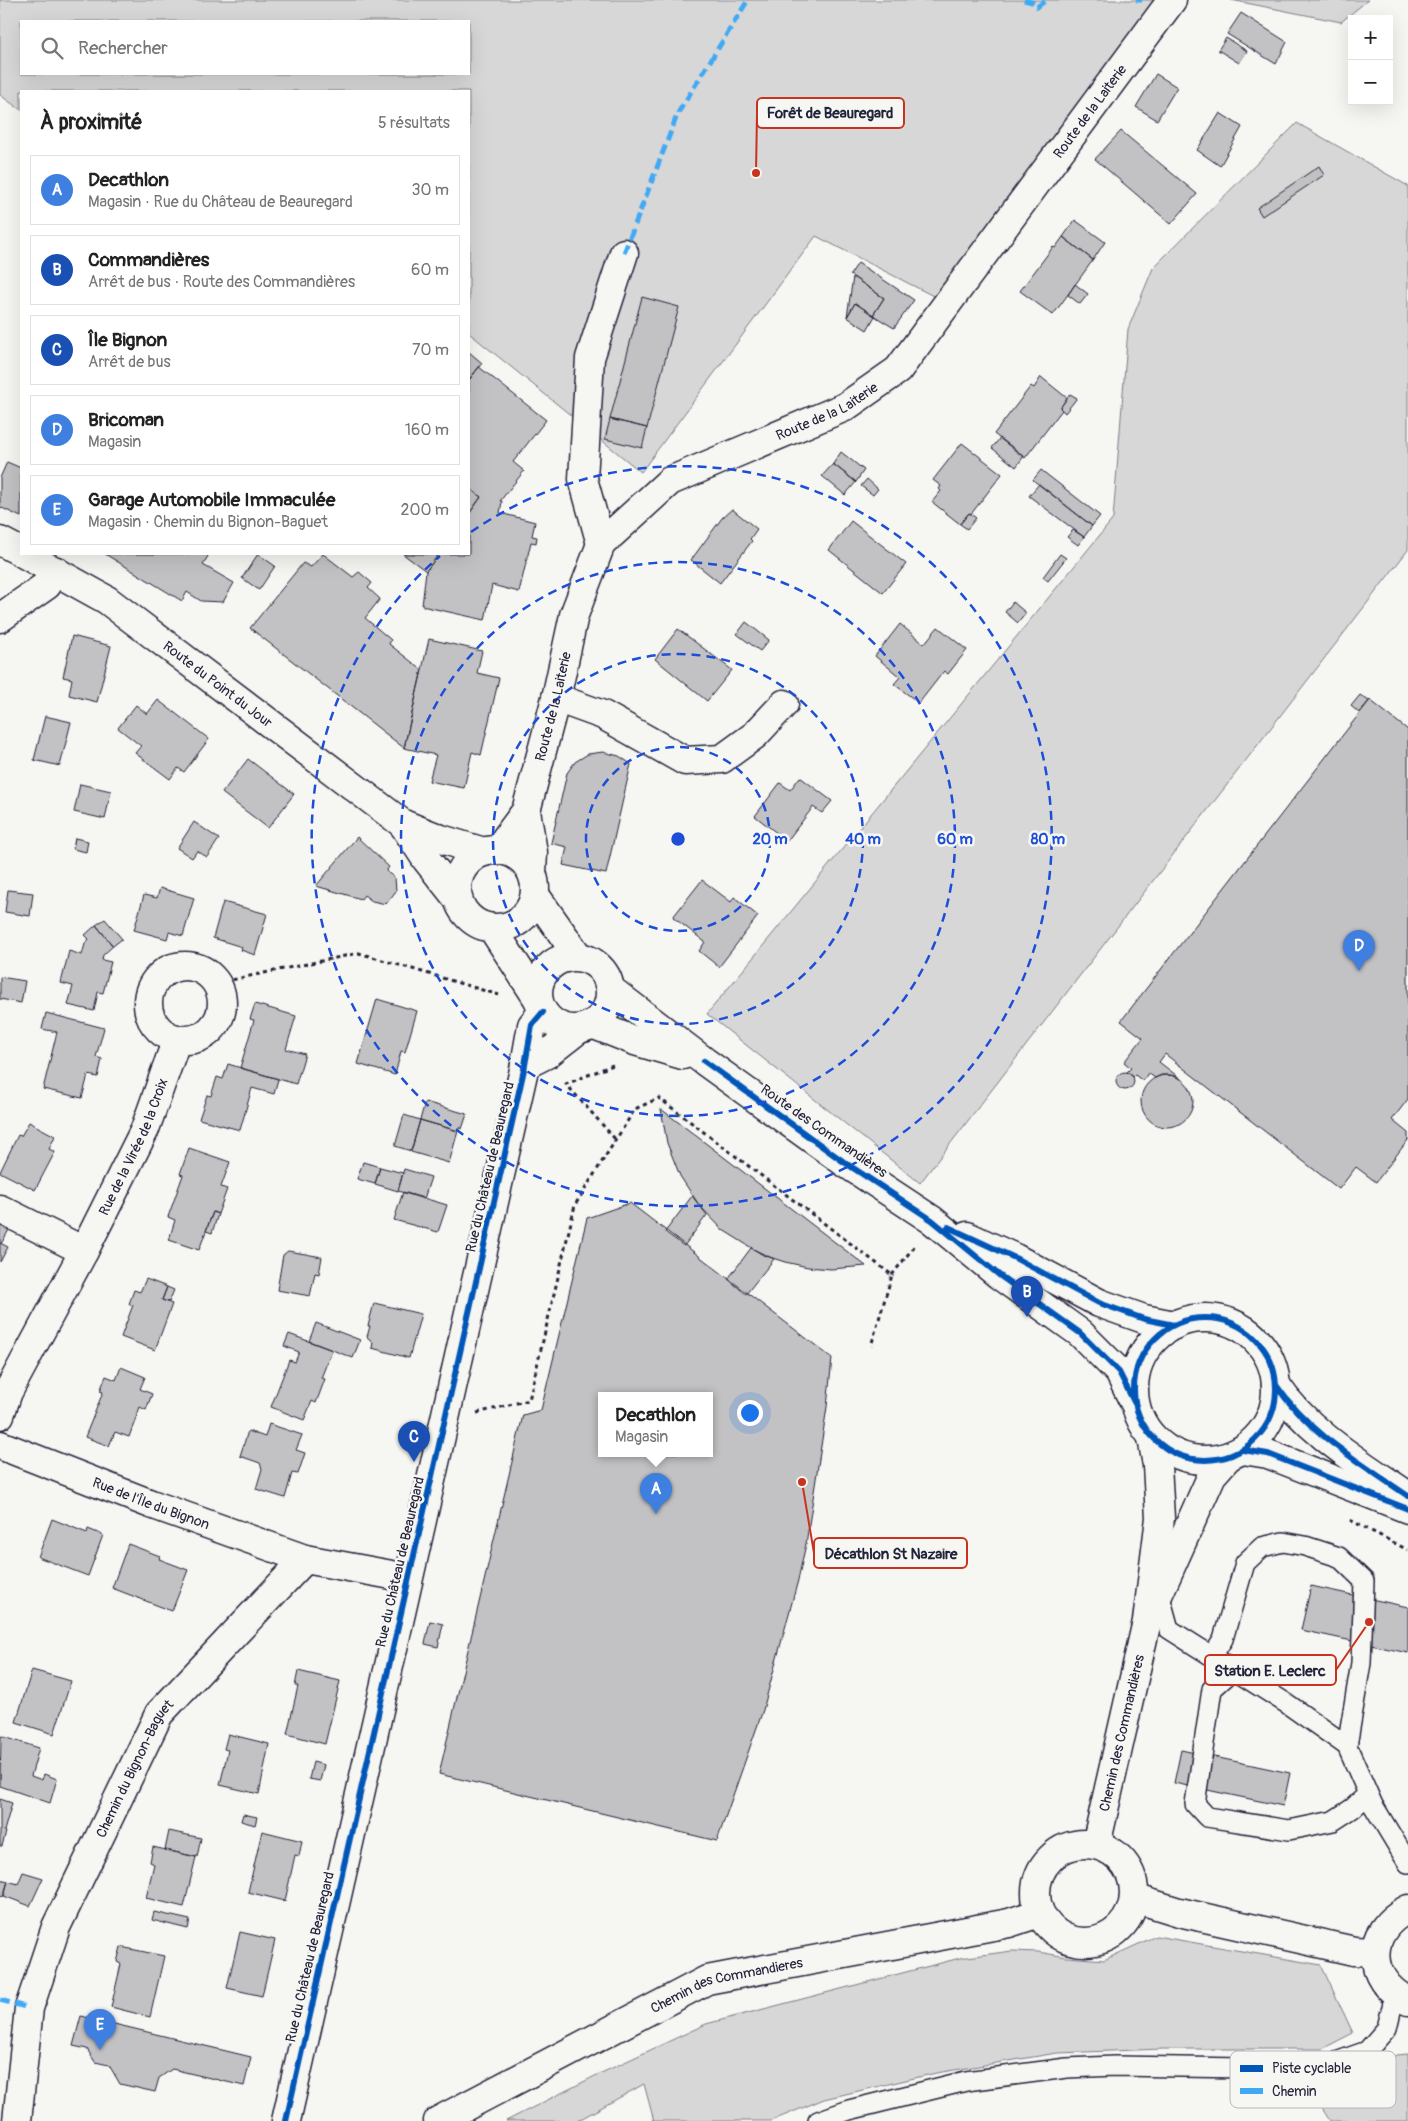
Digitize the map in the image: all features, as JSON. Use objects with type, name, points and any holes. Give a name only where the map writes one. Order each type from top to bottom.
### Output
[{"type":"street","name":"Route de la Laiterie","points":[[492,851],[506,838],[526,811],[556,698],[574,616],[601,544],[670,481],[845,407],[898,370],[1172,0]]},
{"type":"street","points":[[601,544],[583,479],[590,358],[624,253]]},
{"type":"street","name":"Route du Point du Jour","points":[[0,541],[20,551]]},
{"type":"street","name":"Route du Point du Jour","points":[[27,555],[107,600],[403,824],[441,839],[492,851]]},
{"type":"street","points":[[0,618],[47,585],[56,571]]},
{"type":"street","points":[[556,698],[603,715],[685,761],[722,759],[755,736],[784,704]]},
{"type":"street","name":"Route de la Laiterie","points":[[526,811],[533,852],[533,884]]},
{"type":"street","name":"Route du Point du Jour","points":[[403,824],[426,859],[457,898]]},
{"type":"street","points":[[533,884],[530,910],[520,920],[507,927],[492,928],[480,925],[470,919],[462,909],[457,898],[457,883],[462,870],[471,859],[492,851],[513,854],[524,862],[533,884],[578,956]]},
{"type":"street","name":"Route des Commandières","points":[[492,928],[540,1006],[552,1022],[565,1028],[586,1027],[704,1061]]},
{"type":"street","points":[[540,1006],[538,986],[543,973],[552,963],[564,957],[578,956],[590,960],[601,967],[608,978],[610,990],[609,1003],[603,1015],[586,1027]]},
{"type":"street","points":[[187,966],[204,971],[217,983],[221,995],[222,1008],[218,1019],[211,1029],[201,1036],[177,1039],[166,1034],[156,1026],[150,1016],[148,1004],[150,992],[155,981],[164,972],[175,967],[187,966]]},
{"type":"street","name":"Route des Commandières","points":[[610,990],[704,1061],[844,1162],[926,1230],[999,1275],[1080,1333],[1119,1372],[1141,1421],[1152,1438],[1175,1454],[1201,1461],[1235,1453],[1268,1454],[1408,1509]]},
{"type":"street","name":"Rue du Château de Beauregard","points":[[286,2121],[525,1065],[532,1025],[540,1006]]},
{"type":"street","name":"Rue du Château de Beauregard","points":[[525,1065],[547,1054],[586,1027]]},
{"type":"street","name":"Rue de la Virée de la Croix","points":[[0,1415],[8,1392],[84,1252],[146,1129],[177,1039]]},
{"type":"street","points":[[0,1209],[84,1252]]},
{"type":"street","name":"Route des Commandières","points":[[926,1230],[1015,1258],[1100,1303],[1144,1319],[1174,1325]]},
{"type":"street","name":"Route des Commandières","points":[[1134,1402],[1135,1371],[1150,1344],[1174,1325],[1201,1318],[1228,1322],[1258,1338],[1269,1358],[1276,1385],[1288,1403],[1329,1440],[1408,1496]]},
{"type":"street","name":"Route des Commandières","points":[[1235,1453],[1262,1433],[1273,1410],[1276,1385]]},
{"type":"street","name":"Chemin des Commandières","points":[[1096,1845],[1147,1621],[1160,1518],[1157,1465],[1152,1438]]},
{"type":"street","name":"Rue de l'Île du Bignon","points":[[0,1445],[151,1504],[305,1559]]},
{"type":"street","name":"Chemin des Commandières","points":[[1147,1621],[1212,1476],[1235,1453]]},
{"type":"street","points":[[305,1559],[408,1578]]},
{"type":"street","name":"Chemin du Bignon-Baguet","points":[[17,2121],[30,2008],[56,1927],[159,1714],[305,1559]]},
{"type":"street","points":[[1079,1844],[1096,1845],[1113,1853],[1125,1864],[1132,1880],[1134,1898],[1126,1920],[1114,1933],[1098,1940],[1079,1942],[1063,1937],[1049,1927],[1039,1913],[1035,1896],[1039,1873],[1049,1859],[1063,1849],[1079,1844]]},
{"type":"street","points":[[1134,1898],[1159,1907],[1354,1951],[1375,1952]]},
{"type":"street","points":[[1401,1998],[1384,1983],[1377,1968],[1375,1952],[1378,1938],[1386,1925],[1396,1915],[1408,1909]]},
{"type":"street","name":"Chemin des Commandieres","points":[[438,2121],[708,1980],[1009,1923],[1039,1913]]},
{"type":"lane","points":[[1212,1656],[1223,1639],[1245,1563],[1262,1547],[1283,1542],[1305,1546],[1339,1557],[1364,1581],[1361,1663],[1347,1746]]},
{"type":"lane","points":[[1159,1593],[1169,1629],[1289,1705],[1347,1746],[1368,1794],[1408,1863]]},
{"type":"lane","points":[[1233,1670],[1212,1688],[1194,1804],[1207,1817],[1288,1830],[1333,1821],[1353,1808],[1368,1794]]},
{"type":"lane","points":[[1367,2051],[1386,2028],[1401,1998]]},
{"type":"lane","points":[[818,2121],[849,2110],[966,2081],[1067,2068],[1115,2066],[1230,2068]]},
{"type":"path","points":[[217,983],[359,953],[540,1006]]},
{"type":"path","points":[[566,1084],[616,1140]]},
{"type":"path","points":[[445,1421],[529,1400],[575,1205],[635,1109],[659,1098],[892,1275]]},
{"type":"path","points":[[871,1346],[892,1275],[926,1230]]},
{"type":"shaded area","points":[[0,0],[1172,0],[947,303],[816,236],[641,472],[470,334],[470,90],[20,90],[20,109],[0,95]]},
{"type":"shaded area","points":[[1231,0],[1368,0],[1341,22]]},
{"type":"shaded area","points":[[1297,123],[1408,186],[1408,550],[920,1183],[707,1014],[1113,519],[1128,329],[1153,268]]},
{"type":"shaded area","points":[[1156,1936],[1321,1965],[1353,2033],[1322,2049],[1163,2049],[1057,2053],[936,2073],[824,2099],[771,2121],[654,2121],[644,2084],[577,2121],[506,2121],[597,2075],[706,2024],[960,1958],[1012,1951],[1038,1952],[1104,1960]]},
{"type":"shaded area","points":[[1408,2054],[1408,2121],[1330,2121],[1322,2108],[1396,2108],[1397,2055]]},
{"type":"building","points":[[1241,13],[1287,42],[1276,64],[1227,34]]},
{"type":"building","points":[[1226,38],[1247,51],[1239,63],[1218,50]]},
{"type":"building","points":[[1156,74],[1177,87],[1157,120],[1136,107]]},
{"type":"building","points":[[1220,113],[1242,127],[1220,166],[1197,150]]},
{"type":"building","points":[[1121,131],[1197,194],[1171,224],[1095,159]]},
{"type":"building","points":[[1319,166],[1324,175],[1262,216],[1257,208]]},
{"type":"building","points":[[1075,220],[1105,242],[1093,260],[1063,237]]},
{"type":"building","points":[[1063,237],[1093,260],[1053,315],[1020,291],[1053,247],[1055,248]]},
{"type":"building","points":[[858,263],[914,300],[894,328],[873,315],[884,298],[850,275]]},
{"type":"building","points":[[853,277],[884,298],[873,315],[855,303],[847,317]]},
{"type":"building","points":[[1075,284],[1088,294],[1080,304],[1068,295]]},
{"type":"building","points":[[642,297],[679,307],[647,428],[610,419]]},
{"type":"building","points":[[855,303],[875,316],[867,330],[847,317]]},
{"type":"building","points":[[470,353],[482,363],[470,379]]},
{"type":"building","points":[[479,367],[546,420],[513,462],[524,471],[500,501],[502,501],[500,513],[535,522],[532,536],[537,537],[536,543],[531,542],[519,592],[492,585],[485,620],[422,606],[426,571],[438,555],[470,555],[470,513],[481,497],[470,489],[470,379]]},
{"type":"building","points":[[1041,377],[1067,398],[1060,408],[1062,410],[1025,458],[994,434],[1031,386],[1034,388]]},
{"type":"building","points":[[1070,394],[1077,398],[1065,413],[1060,408]]},
{"type":"building","points":[[610,419],[647,428],[642,448],[605,439]]},
{"type":"building","points":[[1000,438],[1024,456],[1016,467],[992,448]]},
{"type":"building","points":[[962,443],[1002,474],[971,514],[969,513],[960,524],[932,502],[941,491],[939,489],[941,486],[933,480]]},
{"type":"building","points":[[841,452],[864,470],[856,482],[833,464]]},
{"type":"building","points":[[7,462],[20,468],[20,517],[0,507],[0,478]]},
{"type":"building","points":[[833,464],[856,482],[845,495],[822,476]]},
{"type":"building","points":[[1041,470],[1100,516],[1092,526],[1033,480]]},
{"type":"building","points":[[867,479],[878,489],[873,495],[861,486]]},
{"type":"building","points":[[1039,484],[1092,526],[1084,537],[1029,496]]},
{"type":"building","points":[[470,489],[481,497],[470,513]]},
{"type":"building","points":[[732,509],[757,529],[750,539],[752,541],[720,583],[691,560],[722,518]]},
{"type":"building","points":[[969,513],[976,518],[967,529],[960,524]]},
{"type":"building","points":[[851,521],[906,564],[883,593],[829,550]]},
{"type":"building","points":[[1073,530],[1084,537],[1078,545],[1067,537]]},
{"type":"building","points":[[1060,554],[1066,558],[1048,581],[1043,577]]},
{"type":"building","points":[[107,555],[208,555],[203,565],[234,583],[223,602],[201,601],[187,592],[182,601]]},
{"type":"building","points":[[257,555],[275,566],[259,590],[242,578]]},
{"type":"building","points":[[324,555],[353,577],[359,572],[372,583],[368,588],[380,599],[365,618],[391,640],[389,644],[422,670],[404,748],[250,628],[303,563],[311,567]]},
{"type":"building","points":[[404,555],[438,555],[426,571]]},
{"type":"building","points":[[1013,602],[1026,613],[1018,623],[1005,612]]},
{"type":"building","points":[[746,622],[769,640],[760,651],[737,634]]},
{"type":"building","points":[[900,624],[924,644],[938,627],[967,650],[948,674],[944,671],[919,703],[894,684],[900,677],[875,656]]},
{"type":"building","points":[[678,629],[732,670],[707,701],[655,659]]},
{"type":"building","points":[[72,636],[111,646],[97,702],[69,695],[72,679],[63,677]]},
{"type":"building","points":[[429,639],[482,651],[477,673],[499,678],[481,755],[472,752],[464,788],[429,781],[436,755],[404,748]]},
{"type":"building","points":[[1360,695],[1369,701],[1359,713],[1351,706]]},
{"type":"building","points":[[158,700],[209,739],[184,772],[178,768],[170,779],[135,753],[141,746],[118,728],[136,705],[147,714]]},
{"type":"building","points":[[1370,700],[1408,730],[1408,1099],[1392,1120],[1408,1133],[1408,1140],[1376,1182],[1356,1167],[1339,1189],[1165,1054],[1159,1062],[1181,1079],[1171,1075],[1161,1075],[1155,1078],[1148,1073],[1143,1081],[1135,1075],[1133,1077],[1127,1072],[1131,1068],[1124,1062],[1143,1038],[1121,1021]]},
{"type":"building","points":[[45,716],[71,722],[60,766],[34,760]]},
{"type":"building","points":[[603,752],[619,756],[631,764],[606,874],[563,865],[567,847],[551,843],[567,773],[575,762],[588,754]]},
{"type":"building","points":[[248,759],[294,794],[268,828],[222,793]]},
{"type":"building","points":[[800,777],[832,801],[822,813],[813,807],[787,841],[755,816],[780,783],[790,790]]},
{"type":"building","points":[[80,784],[111,791],[105,819],[74,812]]},
{"type":"building","points":[[194,822],[219,839],[207,857],[197,851],[192,858],[177,848]]},
{"type":"building","points":[[357,837],[389,867],[386,871],[395,878],[396,891],[386,904],[372,901],[364,895],[361,899],[316,886]]},
{"type":"building","points":[[75,838],[88,841],[86,852],[73,849]]},
{"type":"building","points":[[702,880],[731,902],[734,897],[758,916],[719,967],[699,951],[705,942],[673,917]]},
{"type":"building","points":[[160,888],[194,898],[183,936],[169,932],[167,939],[134,930],[144,895],[157,898]]},
{"type":"building","points":[[8,890],[33,893],[30,916],[5,912]]},
{"type":"building","points":[[223,902],[267,914],[255,955],[241,950],[242,947],[213,938]]},
{"type":"building","points":[[105,919],[122,939],[113,946],[96,925]]},
{"type":"building","points":[[96,925],[113,946],[103,955],[102,960],[111,962],[103,993],[98,992],[94,1011],[68,1005],[73,986],[61,983],[69,951],[82,955],[85,944],[89,939],[85,935]]},
{"type":"building","points":[[0,977],[25,981],[21,1003],[0,999]]},
{"type":"building","points":[[377,999],[417,1011],[405,1052],[401,1051],[395,1075],[358,1064]]},
{"type":"building","points":[[255,1004],[296,1016],[286,1049],[305,1054],[296,1084],[240,1068],[254,1020],[250,1019]]},
{"type":"building","points":[[46,1013],[104,1028],[96,1057],[102,1059],[98,1077],[88,1075],[82,1098],[43,1089],[57,1032],[42,1029]]},
{"type":"building","points":[[228,1064],[278,1079],[274,1094],[252,1088],[240,1130],[199,1119],[207,1095],[211,1096],[217,1077],[223,1079]]},
{"type":"building","points":[[1125,1072],[1131,1075],[1134,1081],[1131,1087],[1125,1090],[1119,1087],[1116,1081],[1119,1075]]},
{"type":"building","points":[[1162,1075],[1172,1075],[1182,1079],[1189,1086],[1193,1101],[1189,1116],[1182,1123],[1172,1127],[1162,1127],[1152,1123],[1145,1116],[1141,1106],[1141,1096],[1145,1086],[1152,1079]]},
{"type":"building","points":[[425,1102],[467,1114],[462,1129],[460,1127],[458,1131],[420,1120]]},
{"type":"building","points":[[661,1109],[866,1266],[831,1269],[785,1262],[763,1255],[723,1230],[699,1205],[680,1176],[667,1143]]},
{"type":"building","points":[[404,1115],[420,1120],[411,1151],[395,1146]]},
{"type":"building","points":[[420,1120],[458,1131],[449,1163],[411,1152]]},
{"type":"building","points":[[29,1122],[55,1136],[49,1149],[55,1152],[35,1190],[0,1172],[18,1135],[21,1136]]},
{"type":"building","points":[[189,1148],[230,1162],[221,1187],[227,1189],[218,1214],[213,1212],[199,1250],[169,1240],[175,1220],[168,1217],[183,1175],[180,1174]]},
{"type":"building","points":[[363,1162],[380,1167],[375,1184],[357,1179]]},
{"type":"building","points":[[380,1167],[403,1173],[398,1191],[375,1184]]},
{"type":"building","points":[[404,1169],[431,1177],[424,1199],[398,1191]]},
{"type":"building","points":[[403,1192],[447,1205],[438,1232],[394,1220]]},
{"type":"building","points":[[692,1196],[707,1215],[684,1246],[665,1232]]},
{"type":"building","points":[[630,1203],[832,1358],[827,1407],[806,1544],[798,1580],[763,1710],[717,1841],[439,1774],[523,1415],[541,1410],[587,1218]]},
{"type":"building","points":[[213,1212],[218,1214],[212,1233],[206,1231]]},
{"type":"building","points":[[0,1223],[10,1228],[1,1244],[0,1243]]},
{"type":"building","points":[[0,1243],[8,1247],[0,1262]]},
{"type":"building","points":[[751,1248],[774,1259],[746,1294],[728,1279]]},
{"type":"building","points":[[288,1251],[322,1257],[319,1274],[315,1273],[310,1296],[277,1290],[283,1255]]},
{"type":"building","points":[[146,1279],[167,1287],[162,1300],[172,1304],[155,1350],[121,1337],[133,1305],[129,1304],[134,1290],[140,1292]]},
{"type":"building","points":[[167,1287],[174,1290],[169,1302],[162,1300]]},
{"type":"building","points":[[374,1303],[421,1314],[409,1358],[372,1348],[373,1342],[367,1337]]},
{"type":"building","points":[[316,1323],[360,1340],[353,1358],[309,1341]]},
{"type":"building","points":[[289,1334],[332,1350],[321,1378],[325,1379],[316,1403],[312,1401],[304,1420],[271,1407],[289,1360],[295,1362],[299,1352],[284,1346]]},
{"type":"building","points":[[121,1367],[145,1377],[140,1389],[152,1394],[146,1410],[140,1407],[129,1437],[115,1432],[109,1446],[85,1437],[103,1392],[100,1391],[106,1376],[116,1380]]},
{"type":"building","points":[[269,1424],[302,1435],[296,1450],[305,1453],[298,1474],[292,1473],[285,1498],[256,1489],[262,1469],[260,1463],[240,1456],[248,1431],[265,1437]]},
{"type":"building","points":[[52,1519],[87,1533],[88,1529],[103,1535],[88,1576],[38,1557]]},
{"type":"building","points":[[128,1544],[160,1556],[159,1559],[188,1570],[172,1611],[112,1588]]},
{"type":"building","points":[[1311,1586],[1408,1607],[1408,1653],[1301,1630]]},
{"type":"building","points":[[430,1621],[443,1624],[438,1647],[425,1644]]},
{"type":"building","points":[[32,1670],[71,1681],[54,1734],[16,1722]]},
{"type":"building","points":[[298,1671],[340,1681],[325,1744],[287,1734],[298,1686],[295,1686]]},
{"type":"building","points":[[228,1734],[269,1744],[259,1794],[220,1785],[228,1750],[224,1749]]},
{"type":"building","points":[[1,1736],[39,1748],[31,1776],[42,1780],[44,1774],[57,1779],[50,1803],[0,1786]]},
{"type":"building","points":[[1181,1750],[1290,1773],[1283,1806],[1174,1783]]},
{"type":"building","points":[[313,1762],[324,1765],[320,1781],[309,1779]]},
{"type":"building","points":[[0,1799],[12,1803],[2,1846],[0,1846]]},
{"type":"building","points":[[243,1814],[257,1817],[255,1825],[241,1821]]},
{"type":"building","points":[[169,1831],[201,1838],[197,1857],[165,1850]]},
{"type":"building","points":[[262,1831],[302,1841],[299,1856],[295,1855],[285,1901],[248,1892]]},
{"type":"building","points":[[153,1847],[196,1857],[184,1907],[146,1898],[154,1864],[150,1862]]},
{"type":"building","points":[[23,1872],[43,1878],[30,1906],[4,1896],[8,1881],[18,1884]]},
{"type":"building","points":[[0,1879],[8,1881],[3,1897],[0,1896]]},
{"type":"building","points":[[154,1912],[190,1920],[188,1929],[152,1920]]},
{"type":"building","points":[[240,1932],[275,1940],[262,1996],[227,1988]]},
{"type":"building","points":[[121,1947],[164,1956],[150,2017],[111,2007],[121,1964],[117,1962]]},
{"type":"building","points":[[81,2016],[251,2057],[244,2086],[172,2069],[159,2078],[155,2092],[120,2084],[109,2065],[95,2062],[87,2049],[73,2046]]},
{"type":"marked path","points":[[624,253],[678,113],[748,0]]},
{"type":"marked path","points":[[1024,0],[1032,2],[1037,7],[1046,0]]},
{"type":"marked path","points":[[1136,0],[1142,0]]},
{"type":"marked path","points":[[0,2000],[29,2008]]},
{"type":"cycle path","points":[[286,2121],[525,1065],[532,1025],[543,1012]]},
{"type":"cycle path","points":[[704,1061],[844,1162],[932,1220],[999,1275],[1080,1333],[1119,1372],[1134,1402]]},
{"type":"cycle path","points":[[948,1227],[1015,1258],[1099,1303],[1144,1319],[1174,1325]]},
{"type":"cycle path","points":[[1205,1318],[1232,1324],[1244,1330],[1255,1339],[1264,1350],[1270,1362],[1276,1389],[1270,1416],[1264,1428],[1255,1439],[1244,1448],[1232,1454],[1205,1460],[1178,1454],[1166,1448],[1155,1439],[1146,1428],[1140,1416],[1134,1389],[1140,1362],[1146,1350],[1155,1339],[1166,1330],[1178,1324],[1205,1318]]},
{"type":"cycle path","points":[[1276,1385],[1289,1402],[1320,1433],[1408,1496]]},
{"type":"cycle path","points":[[1243,1450],[1268,1454],[1408,1509]]},
{"type":"place","name":"Forêt de Beauregard","points":[[756,173]]},
{"type":"place","name":"Bricoman","points":[[1359,971]]},
{"type":"place","name":"Commandières","points":[[1027,1317]]},
{"type":"place","name":"Île Bignon","points":[[414,1462]]},
{"type":"place","name":"Décathlon St Nazaire","points":[[802,1482]]},
{"type":"place","name":"Decathlon","points":[[656,1514]]},
{"type":"place","name":"Station E. Leclerc","points":[[1369,1622]]},
{"type":"place","name":"Garage Automobile Immaculée","points":[[100,2050]]}]
